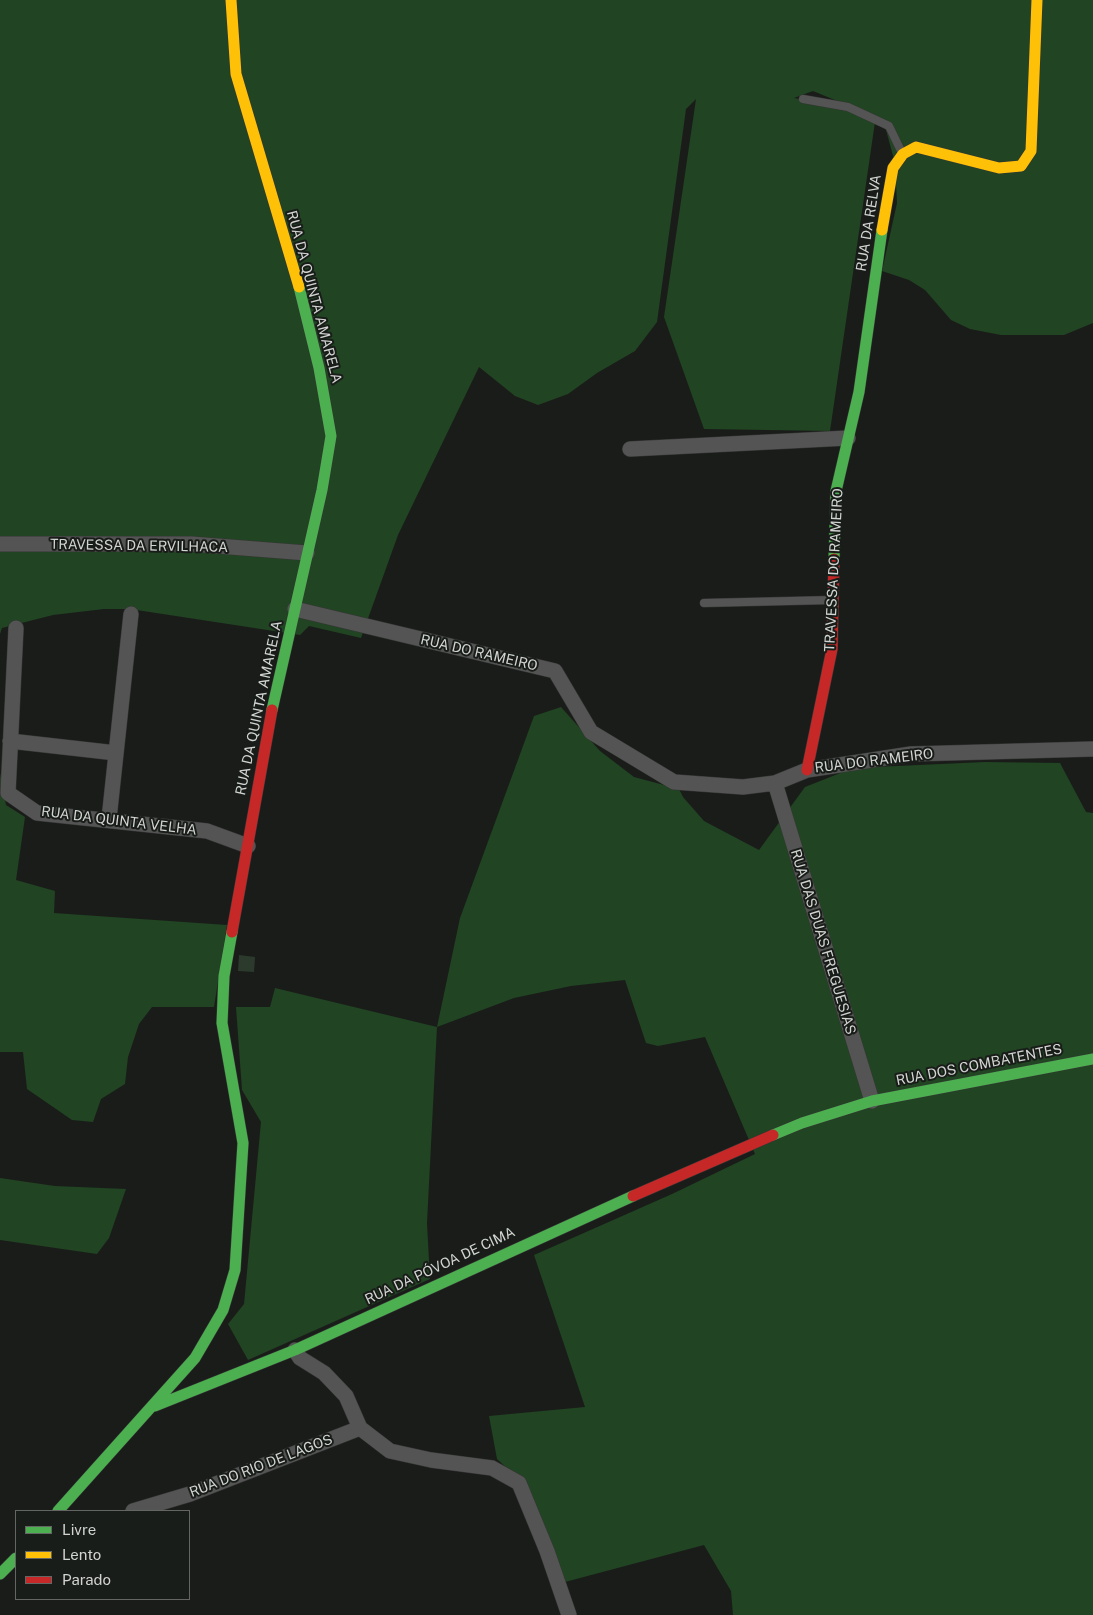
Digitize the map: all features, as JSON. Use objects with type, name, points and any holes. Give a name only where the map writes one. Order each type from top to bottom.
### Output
[{"type":"street","name":"RUA DA QUINTA AMARELA","points":[[151,1408],[195,1358],[223,1310],[235,1270],[243,1143],[222,1023],[224,976],[265,748],[322,490],[331,436],[319,368],[293,265],[236,74],[231,0]]},
{"type":"street","points":[[903,154],[916,147],[999,168],[1021,166],[1031,151],[1037,0]]},
{"type":"street","name":"RUA DA RELVA","points":[[848,438],[859,392],[886,200],[893,168],[903,154]]},
{"type":"street","points":[[630,448],[848,438]]},
{"type":"street","name":"TRAVESSA DO RAMEIRO","points":[[807,770],[832,649],[836,492],[848,438]]},
{"type":"street","name":"TRAVESSA DA ERVILHACA","points":[[0,544],[192,544],[308,554]]},
{"type":"street","name":"RUA DO RAMEIRO","points":[[295,609],[555,671],[591,732],[674,782],[743,787],[775,783],[807,770],[911,754],[1093,749]]},
{"type":"street","points":[[109,819],[131,614]]},
{"type":"street","name":"RUA DA QUINTA VELHA","points":[[16,628],[8,793],[37,813],[109,819],[207,831],[248,846]]},
{"type":"street","points":[[10,742],[116,753]]},
{"type":"street","name":"RUA DAS DUAS FREGUESIAS","points":[[775,783],[872,1101]]},
{"type":"street","name":"RUA DOS COMBATENTES","points":[[872,1101],[999,1074],[1093,1059]]},
{"type":"street","name":"RUA DA PÓVOA DE CIMA","points":[[59,1510],[151,1408],[295,1350],[688,1171],[802,1123],[872,1101]]},
{"type":"street","points":[[295,1350],[300,1358],[324,1373],[346,1396],[360,1428],[390,1451],[431,1460],[492,1468],[520,1483],[547,1551],[569,1615]]},
{"type":"street","name":"RUA DO RIO DE LAGOS","points":[[136,1510],[190,1494],[360,1428]]},
{"type":"street","points":[[0,1574],[15,1559]]},
{"type":"lane","points":[[804,99],[848,107],[890,126],[903,154]]},
{"type":"lane","points":[[704,603],[834,600]]},
{"type":"green space","points":[[0,0],[1093,0],[1093,323],[1064,335],[1001,335],[970,329],[951,320],[925,290],[909,280],[882,271],[897,203],[895,163],[886,130],[875,122],[830,431],[704,429],[664,317],[696,99],[686,109],[657,322],[635,351],[597,373],[568,394],[538,405],[515,396],[479,367],[398,535],[361,638],[309,626],[300,635],[130,609],[104,609],[53,615],[2,628],[0,634]],"holes":[[[813,91],[859,110],[794,98]]]},
{"type":"green space","points":[[561,707],[600,751],[634,777],[679,789],[683,797],[704,821],[759,850],[805,787],[853,768],[985,762],[1060,763],[1086,812],[1093,813],[1093,1615],[733,1615],[731,1591],[704,1545],[565,1582],[510,1471],[497,1459],[489,1416],[585,1407],[534,1255],[672,1194],[755,1154],[705,1037],[658,1046],[646,1043],[625,980],[571,986],[514,998],[437,1027],[460,918],[534,716]]},
{"type":"green space","points":[[0,773],[6,805],[25,817],[16,880],[55,891],[54,913],[227,925],[214,1007],[152,1007],[139,1024],[128,1057],[125,1084],[101,1099],[93,1122],[72,1120],[27,1089],[23,1052],[0,1052]]},
{"type":"green space","points":[[275,988],[437,1027],[427,1223],[430,1279],[248,1360],[228,1324],[244,1304],[261,1122],[242,1090],[236,1007],[270,1007]]},
{"type":"green space","points":[[0,1178],[55,1186],[126,1189],[109,1238],[97,1254],[0,1240]]},
{"type":"building","points":[[239,955],[255,957],[254,972],[238,971]]},
{"type":"traffic: fast","points":[[834,559],[836,491],[859,392],[882,230]]},
{"type":"traffic: fast","points":[[272,710],[322,490],[331,436],[319,368],[299,287]]},
{"type":"traffic: fast","points":[[59,1510],[195,1358],[223,1310],[235,1270],[243,1143],[222,1023],[224,976],[232,932]]},
{"type":"traffic: fast","points":[[773,1135],[802,1123],[872,1101],[1093,1059]]},
{"type":"traffic: fast","points":[[155,1406],[295,1350],[633,1196]]},
{"type":"traffic: fast","points":[[0,1574],[15,1559]]},
{"type":"traffic: slow","points":[[231,0],[236,74],[299,287]]},
{"type":"traffic: slow","points":[[882,230],[893,168],[903,154],[916,147],[999,168],[1021,166],[1031,151],[1037,0]]},
{"type":"traffic: jam","points":[[807,770],[832,649],[834,559]]},
{"type":"traffic: jam","points":[[232,932],[272,710]]},
{"type":"traffic: jam","points":[[633,1196],[773,1135]]}]
